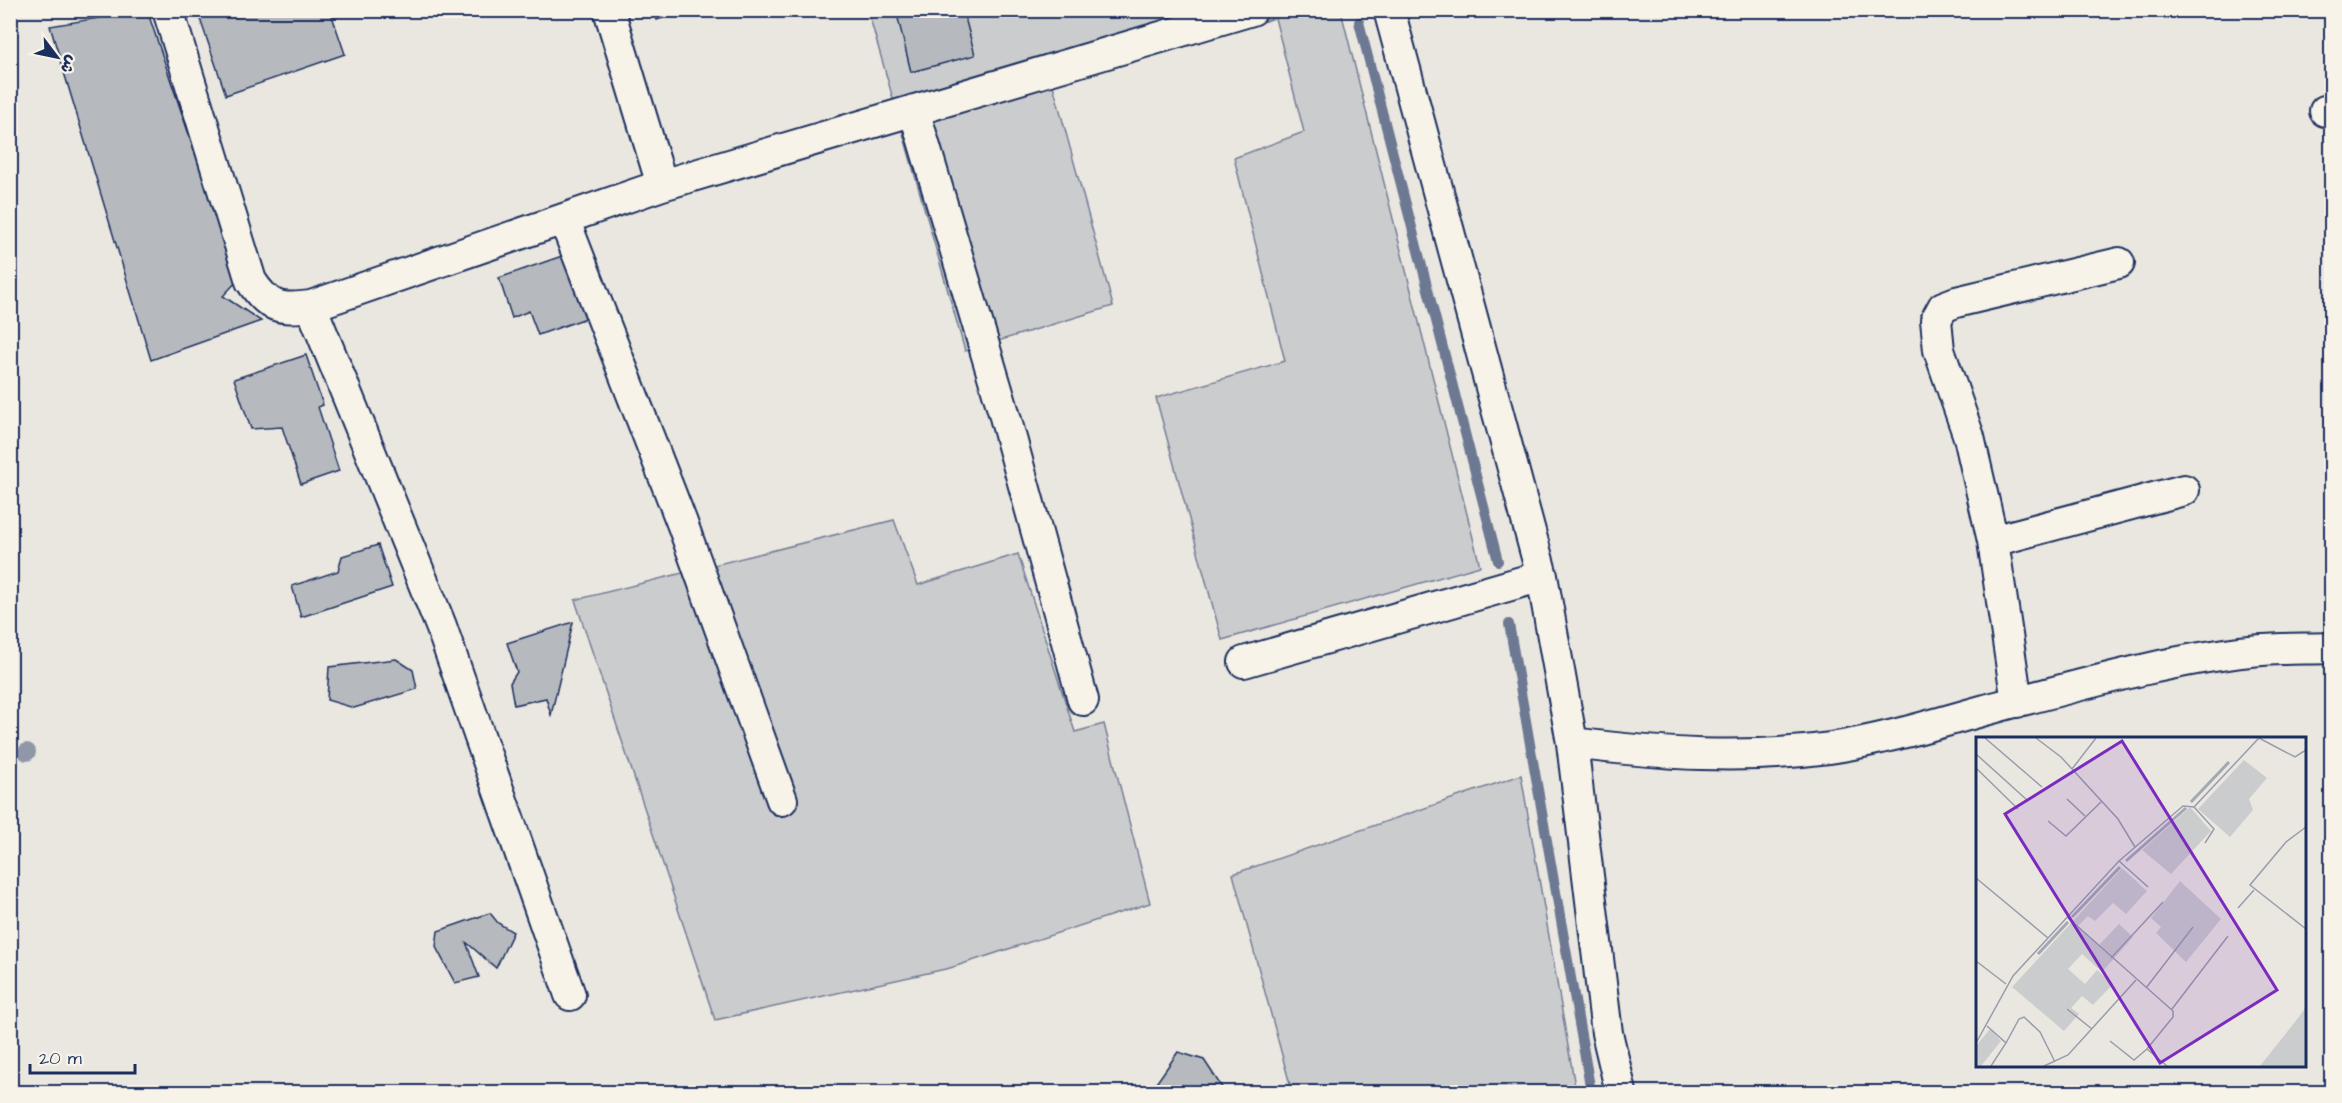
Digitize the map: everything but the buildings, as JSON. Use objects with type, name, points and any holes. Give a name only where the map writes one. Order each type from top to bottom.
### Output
[{"type":"street","points":[[168,10],[250,281],[262,298],[275,307],[311,306],[662,185],[1252,10]]},
{"type":"street","points":[[609,10],[662,185]]},
{"type":"street","points":[[1389,10],[1542,576],[1572,743],[1607,1033],[1621,1092]]},
{"type":"street","points":[[914,110],[1004,413],[1083,700]]},
{"type":"street","points":[[564,219],[682,523],[782,800]]},
{"type":"street","points":[[2017,702],[1993,541],[1969,437],[1940,350],[1936,320],[1943,307],[1956,302],[2119,262]]},
{"type":"street","points":[[311,306],[441,626],[570,995]]},
{"type":"street","points":[[1993,541],[2184,490]]},
{"type":"street","points":[[1244,662],[1542,576]]},
{"type":"street","points":[[1572,743],[1647,752],[1729,757],[1830,748],[1923,729],[2017,702],[2138,672],[2249,651],[2331,648]]},
{"type":"shaded area","points":[[868,11],[1341,11],[1480,566],[1222,640],[1156,398],[1285,361],[1234,158],[1304,132],[1275,18],[1053,85],[1113,306],[965,351]]},
{"type":"shaded area","points":[[894,520],[918,585],[1018,554],[1075,732],[1104,724],[1150,903],[950,968],[715,1020],[575,600]]},
{"type":"shaded area","points":[[1521,775],[1576,1092],[1292,1092],[1233,874]]},
{"type":"waterway","points":[[1359,22],[1498,561]]},
{"type":"waterway","points":[[1509,624],[1591,1092]]}]
